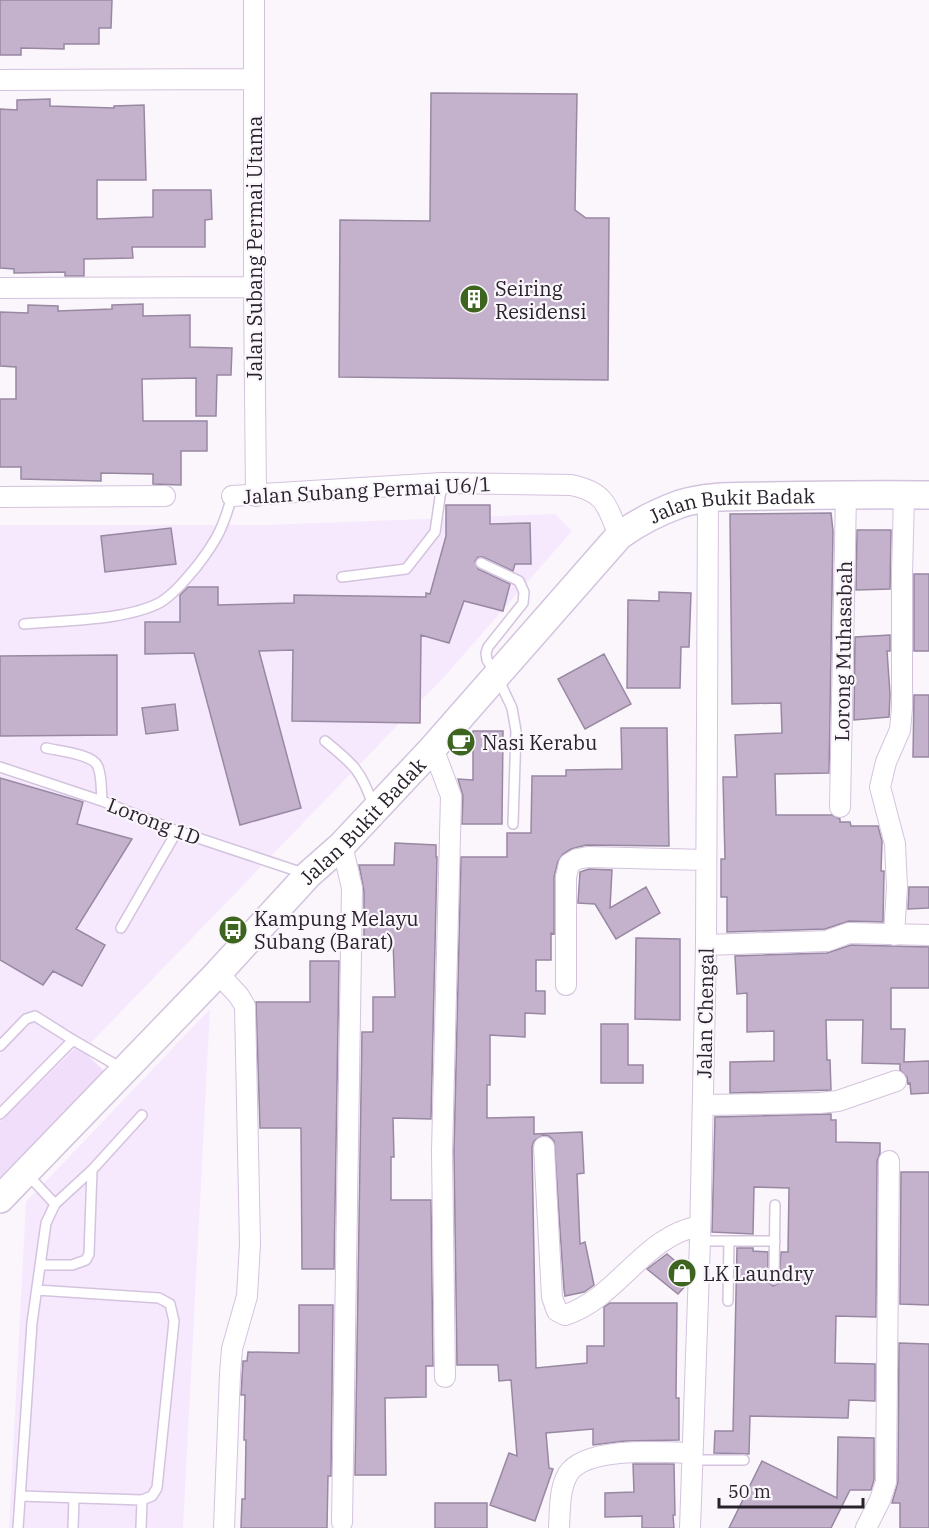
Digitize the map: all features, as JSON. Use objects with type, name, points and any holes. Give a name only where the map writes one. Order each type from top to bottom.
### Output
[{"type":"main road","name":"Jalan Bukit Badak","points":[[0,1199],[126,1070],[308,875],[342,845],[433,748],[619,536],[637,523],[655,515],[681,504],[708,498],[846,494],[917,495]]},
{"type":"street","name":"Jalan Subang Permai Utama","points":[[254,0],[256,496]]},
{"type":"street","points":[[0,80],[254,80]]},
{"type":"street","points":[[0,288],[254,287]]},
{"type":"street","name":"Jalan Subang Permai U6/1","points":[[232,496],[442,483],[571,485],[586,488],[601,496],[619,536]]},
{"type":"street","name":"Lorong Muhasabah","points":[[840,807],[846,494]]},
{"type":"street","points":[[894,935],[897,887],[895,844],[880,787],[886,762],[900,730],[902,719],[902,575],[917,495]]},
{"type":"street","points":[[0,497],[165,496]]},
{"type":"street","name":"Jalan Chengal","points":[[690,1528],[700,1233],[706,945],[708,498]]},
{"type":"street","points":[[433,748],[451,796],[442,1151],[445,1377]]},
{"type":"street","points":[[342,845],[352,888],[342,1522]]},
{"type":"street","points":[[566,986],[566,877],[569,864],[577,859],[588,857],[706,860]]},
{"type":"street","points":[[706,945],[827,941],[849,933],[929,935]]},
{"type":"street","points":[[218,973],[245,1006],[250,1244],[247,1296],[232,1349],[224,1528]]},
{"type":"street","points":[[703,1105],[838,1101],[896,1081]]},
{"type":"street","points":[[544,1147],[552,1297],[557,1311],[565,1316],[596,1299],[674,1233],[700,1233]]},
{"type":"street","points":[[866,1528],[886,1482],[889,1161]]},
{"type":"street","points":[[559,1528],[560,1498],[568,1473],[586,1460],[622,1452],[692,1457]]},
{"type":"lane","points":[[342,578],[406,569],[435,532],[442,483]]},
{"type":"lane","points":[[24,624],[124,615],[160,602],[183,584],[214,543],[224,525],[232,496]]},
{"type":"lane","points":[[482,563],[519,581],[524,591],[523,603],[488,647],[486,653],[487,660],[512,708],[516,731],[513,824]]},
{"type":"lane","points":[[325,741],[356,767],[375,809]]},
{"type":"lane","points":[[46,748],[91,758],[97,763],[102,801]]},
{"type":"lane","name":"Lorong 1D","points":[[0,766],[102,801],[177,831],[308,875]]},
{"type":"lane","points":[[121,928],[177,831]]},
{"type":"lane","points":[[0,1046],[26,1019],[35,1016],[126,1070]]},
{"type":"lane","points":[[0,1114],[73,1040]]},
{"type":"lane","points":[[18,1528],[32,1323],[46,1223],[55,1204],[92,1170],[142,1115]]},
{"type":"lane","points":[[40,1265],[72,1265],[86,1260],[89,1254],[92,1170]]},
{"type":"lane","points":[[25,1173],[55,1204]]},
{"type":"lane","points":[[774,1279],[775,1205]]},
{"type":"lane","points":[[700,1233],[729,1241],[775,1241]]},
{"type":"lane","points":[[728,1301],[729,1241]]},
{"type":"lane","points":[[20,1496],[142,1500],[152,1496],[157,1488],[174,1321],[170,1304],[159,1298],[37,1290]]},
{"type":"lane","points":[[692,1457],[744,1460]]},
{"type":"lane","points":[[73,1528],[74,1498]]},
{"type":"lane","points":[[141,1528],[142,1500]]},
{"type":"shaded area","points":[[555,514],[572,531],[444,677],[0,1137],[0,525],[268,525]]},
{"type":"shaded area","points":[[210,1009],[183,1528],[9,1528],[26,1202]]},
{"type":"shaded area","points":[[78,1046],[107,1074],[0,1178],[0,1122]]},
{"type":"building","points":[[0,0],[112,0],[111,28],[99,28],[99,44],[64,44],[64,49],[21,48],[21,55],[0,55]]},
{"type":"building","name":"Seiring Residensi","points":[[431,93],[577,94],[575,210],[586,218],[609,218],[608,380],[339,377],[340,220],[430,221]]},
{"type":"building","points":[[50,99],[50,106],[114,108],[114,106],[144,105],[146,180],[97,180],[97,219],[153,217],[153,190],[211,190],[212,219],[205,220],[205,247],[132,247],[133,258],[84,259],[84,276],[65,276],[65,272],[14,273],[14,269],[0,268],[0,109],[17,110],[17,100]]},
{"type":"building","points":[[143,304],[143,316],[190,315],[190,347],[232,348],[231,375],[217,375],[216,416],[196,416],[196,378],[142,379],[143,421],[207,421],[207,451],[181,451],[181,485],[153,484],[153,474],[101,473],[101,481],[21,479],[21,467],[0,467],[0,399],[16,399],[16,367],[0,366],[0,312],[28,313],[28,305],[58,306],[58,311],[112,309],[112,305]]},
{"type":"building","points":[[446,505],[490,505],[490,524],[530,523],[531,564],[515,564],[513,571],[483,557],[478,557],[475,561],[478,569],[510,584],[503,611],[464,601],[449,643],[421,635],[420,723],[292,721],[293,650],[259,651],[301,808],[240,825],[194,653],[145,654],[145,622],[180,622],[180,595],[188,587],[218,587],[218,605],[294,603],[294,595],[426,597],[426,593],[430,594],[446,536]]},
{"type":"building","points":[[831,513],[833,531],[829,773],[775,774],[776,815],[832,815],[840,819],[840,822],[850,822],[851,826],[878,826],[882,841],[881,871],[884,871],[883,922],[849,921],[825,929],[727,932],[727,897],[721,897],[721,859],[725,859],[723,777],[737,777],[735,735],[782,733],[781,703],[732,704],[730,514]]},
{"type":"building","points":[[171,528],[176,564],[105,572],[101,536]]},
{"type":"building","points":[[857,530],[891,530],[890,589],[856,590]]},
{"type":"building","points":[[914,574],[929,574],[929,651],[914,651]]},
{"type":"building","points":[[659,592],[691,593],[689,647],[681,647],[680,688],[627,688],[628,600],[659,601]]},
{"type":"building","points":[[890,635],[890,651],[887,651],[889,717],[854,720],[855,637]]},
{"type":"building","points":[[604,654],[631,704],[585,729],[558,679]]},
{"type":"building","points":[[117,655],[117,735],[0,736],[0,656]]},
{"type":"building","points":[[914,695],[929,695],[929,757],[913,757]]},
{"type":"building","points":[[175,704],[178,730],[146,734],[142,708]]},
{"type":"building","points":[[621,728],[667,728],[669,846],[586,845],[571,849],[558,861],[554,877],[554,934],[551,933],[551,960],[536,960],[536,991],[545,991],[545,1014],[525,1013],[525,1037],[490,1035],[490,1085],[487,1085],[487,1118],[534,1117],[534,1134],[582,1132],[584,1173],[577,1174],[580,1244],[585,1242],[594,1285],[584,1292],[565,1296],[554,1141],[549,1136],[543,1135],[534,1141],[532,1147],[536,1368],[587,1363],[587,1346],[604,1346],[604,1307],[610,1303],[677,1303],[676,1398],[679,1398],[679,1440],[625,1441],[593,1445],[593,1429],[546,1433],[549,1468],[553,1469],[535,1521],[490,1505],[509,1453],[517,1456],[511,1380],[499,1381],[498,1365],[457,1365],[454,1151],[461,857],[507,857],[507,833],[531,833],[532,776],[566,776],[566,770],[622,769]]},
{"type":"building","points":[[473,731],[503,731],[502,824],[462,824],[463,796],[458,779],[473,780]]},
{"type":"building","points":[[0,778],[83,802],[77,824],[132,839],[76,929],[105,945],[82,986],[53,971],[43,985],[0,960]]},
{"type":"building","points":[[395,843],[436,845],[437,857],[431,1119],[393,1118],[394,1157],[391,1157],[391,1200],[431,1200],[433,1366],[426,1366],[426,1397],[385,1398],[386,1475],[355,1475],[362,1032],[373,1032],[373,997],[395,997],[393,940],[364,939],[364,891],[359,865],[394,865]]},
{"type":"building","points":[[589,869],[612,870],[610,908],[646,887],[660,913],[616,939],[595,904],[578,903],[580,872]]},
{"type":"building","points":[[909,887],[929,887],[929,908],[908,909]]},
{"type":"building","points":[[636,938],[680,939],[680,1020],[635,1019]]},
{"type":"building","points":[[851,945],[929,947],[929,988],[891,988],[891,1029],[905,1029],[904,1062],[929,1061],[929,1093],[911,1094],[910,1083],[908,1084],[907,1077],[900,1070],[900,1064],[862,1063],[863,1020],[826,1020],[827,1060],[830,1060],[831,1090],[730,1093],[730,1062],[774,1061],[774,1031],[747,1032],[747,993],[737,994],[735,956],[827,953]]},
{"type":"building","points":[[310,961],[339,961],[334,1269],[302,1269],[301,1128],[260,1128],[256,1002],[310,1002]]},
{"type":"building","points":[[601,1024],[628,1024],[628,1065],[643,1065],[643,1083],[601,1083]]},
{"type":"building","points":[[831,1114],[831,1120],[836,1120],[836,1142],[880,1143],[877,1161],[876,1317],[836,1316],[835,1363],[875,1364],[875,1401],[849,1400],[848,1418],[750,1416],[749,1454],[714,1453],[715,1431],[733,1431],[737,1248],[753,1248],[753,1251],[768,1252],[768,1282],[773,1286],[779,1283],[781,1252],[788,1252],[789,1188],[754,1187],[753,1234],[712,1232],[715,1117]]},
{"type":"building","points":[[901,1172],[929,1172],[929,1305],[900,1304]]},
{"type":"building","points":[[667,1254],[687,1271],[687,1284],[678,1294],[647,1269]]},
{"type":"building","points":[[299,1305],[333,1305],[331,1476],[328,1476],[327,1528],[241,1528],[242,1499],[245,1499],[246,1440],[244,1440],[245,1395],[241,1395],[243,1361],[247,1361],[248,1352],[299,1353]]},
{"type":"building","points":[[899,1343],[929,1344],[929,1528],[900,1528],[900,1503],[892,1503],[898,1482]]},
{"type":"building","points":[[838,1437],[874,1438],[874,1480],[871,1490],[850,1490],[831,1528],[729,1528],[762,1461],[837,1498]]},
{"type":"building","points":[[633,1464],[674,1464],[674,1528],[642,1528],[642,1516],[605,1517],[605,1493],[634,1492]]},
{"type":"building","points":[[435,1503],[487,1503],[487,1528],[435,1528]]},
{"type":"place","name":"Seiring Residensi","points":[[474,299]]},
{"type":"place","name":"Nasi Kerabu","points":[[461,742]]},
{"type":"place","name":"Kampung Melayu Subang (Barat)","points":[[233,930]]},
{"type":"place","name":"LK Laundry","points":[[682,1273]]}]
